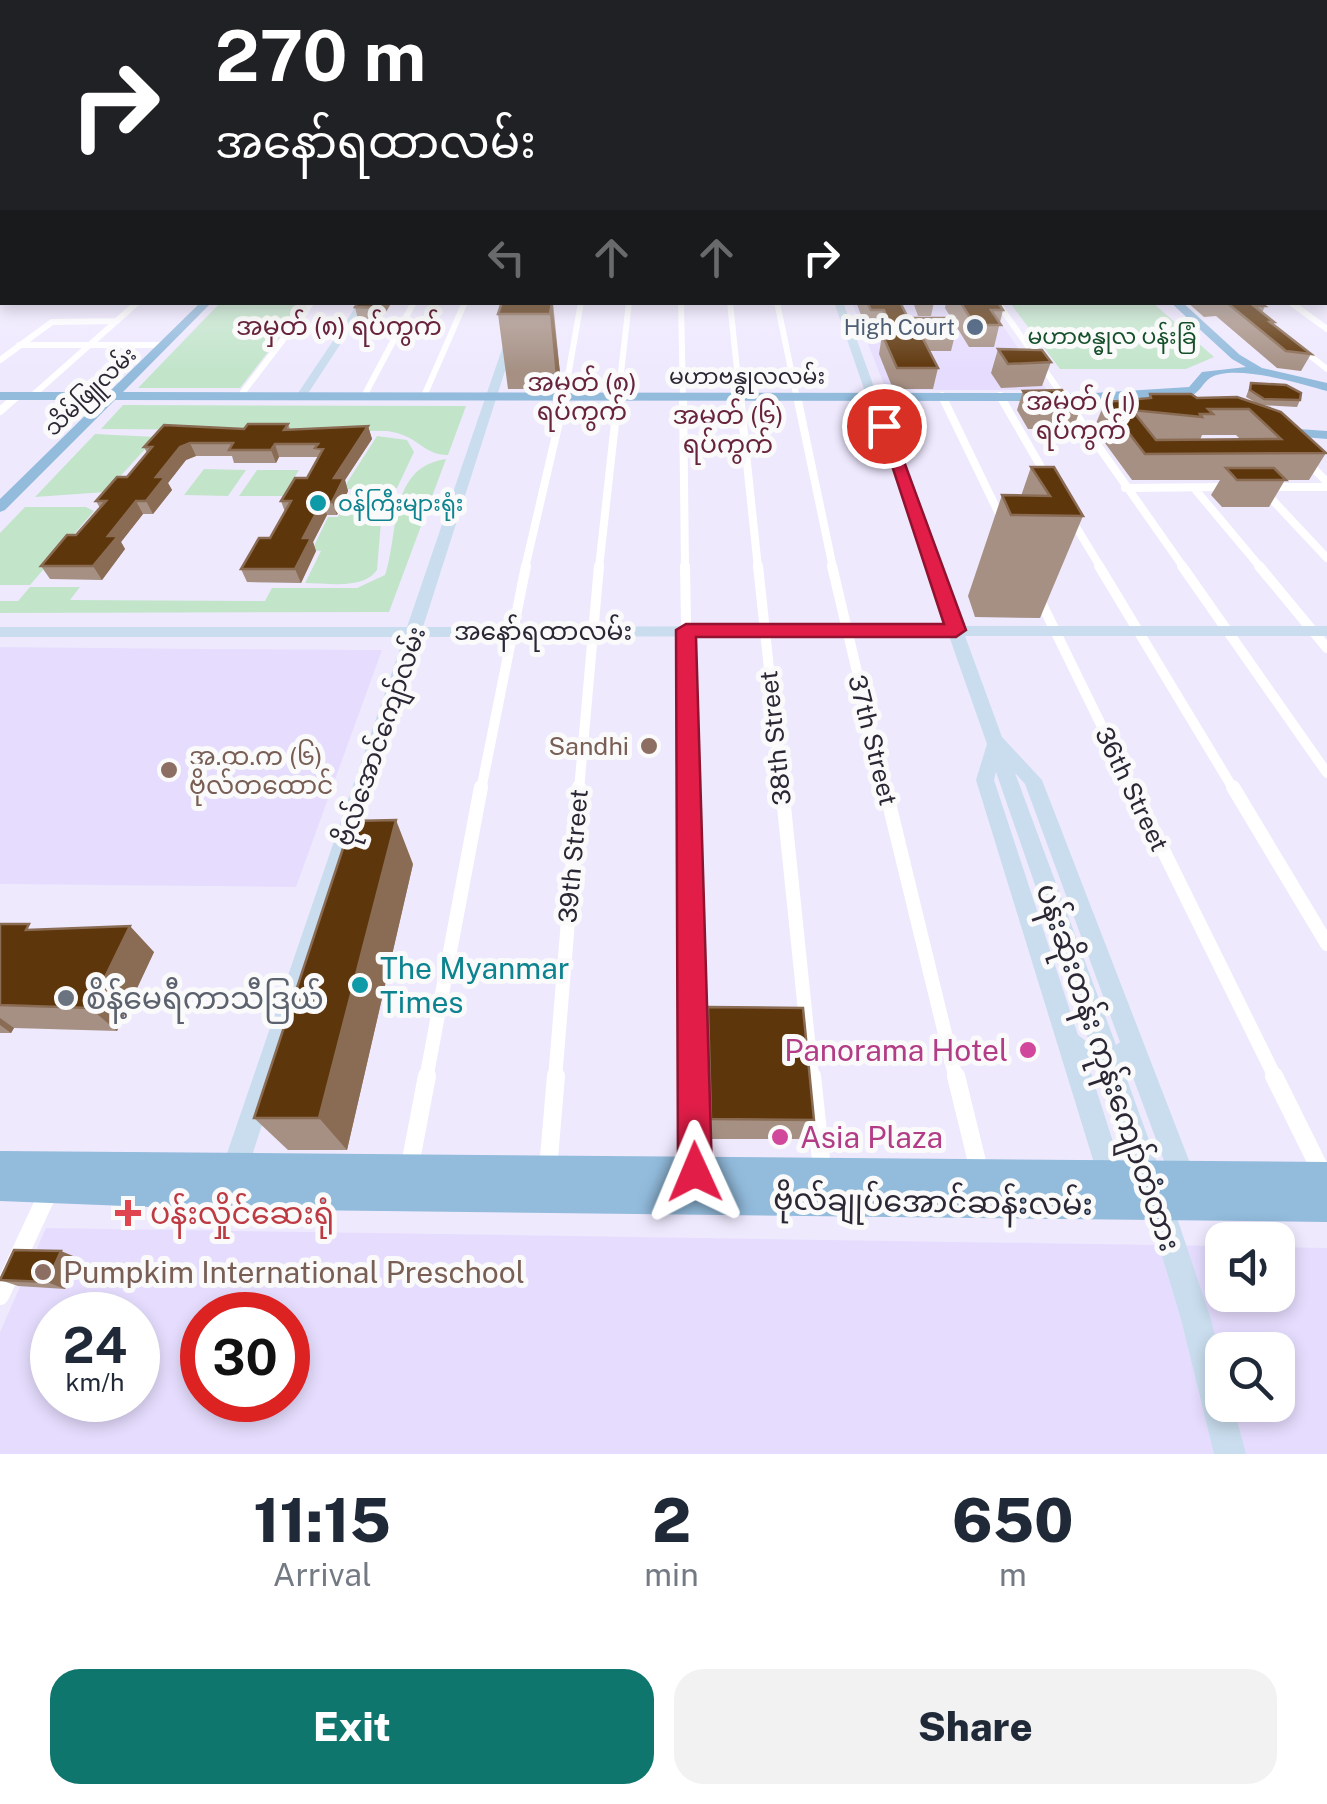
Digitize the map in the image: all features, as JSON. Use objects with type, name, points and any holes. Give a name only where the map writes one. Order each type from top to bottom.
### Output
[{"type":"main road","name":"သိမ်ဖြူလမ်း","points":[[0,507],[204,305]]},
{"type":"main road","points":[[301,396],[362,305]]},
{"type":"main road","name":"ဗိုလ်အောင်ကျော်လမ်း","points":[[216,1177],[416,630],[522,305]]},
{"type":"main road","name":"ပန်းဆိုးတန်း ကုန်းကျော်တံတား","points":[[839,305],[1160,1206],[1196,1319],[1230,1454]]},
{"type":"main road","points":[[1167,305],[1223,357],[1226,364],[1218,372]]},
{"type":"main road","points":[[1178,305],[1236,357],[1272,373],[1327,388]]},
{"type":"main road","name":"မဟာဗန္ဓုလလမ်း","points":[[16,397],[1170,396],[1195,394],[1206,375],[1218,372]]},
{"type":"main road","points":[[1218,372],[1272,373]]},
{"type":"main road","points":[[1325,453],[1275,434],[1327,435]]},
{"type":"main road","name":"အနော်ရထာလမ်း","points":[[0,632],[1320,631]]},
{"type":"main road","points":[[1111,1176],[985,780],[996,742],[1033,780],[1182,1176]]},
{"type":"main road","points":[[1069,1043],[1085,1054],[1112,1061],[1134,1048]]},
{"type":"main road","name":"ဗိုလ်ချုပ်အောင်ဆန်းလမ်း","points":[[0,1166],[65,1180]]},
{"type":"main road","name":"ဗိုလ်ချုပ်အောင်ဆန်းလမ်း","points":[[0,1186],[65,1180],[409,1170],[695,1172],[731,1186],[822,1173],[1275,1177],[1326,1187]]},
{"type":"main road","name":"ဗိုလ်ချုပ်အောင်ဆန်းလမ်း","points":[[216,1177],[731,1186],[1290,1208],[1326,1187]]},
{"type":"main road","points":[[1275,1177],[1290,1208]]},
{"type":"street","points":[[0,412],[135,305]]},
{"type":"street","points":[[240,396],[310,305]]},
{"type":"street","points":[[364,396],[412,305]]},
{"type":"street","points":[[424,396],[463,305]]},
{"type":"street","points":[[409,1170],[511,630],[564,398],[580,305]]},
{"type":"street","name":"39th Street","points":[[548,1171],[592,630],[629,305]]},
{"type":"street","points":[[681,305],[695,1172]]},
{"type":"street","name":"38th Street","points":[[730,305],[822,1173]]},
{"type":"street","name":"37th Street","points":[[778,305],[846,630],[980,1174]]},
{"type":"street","points":[[999,305],[1327,772]]},
{"type":"street","points":[[1294,305],[1327,329]]},
{"type":"street","points":[[0,360],[58,321],[117,321]]},
{"type":"street","points":[[19,345],[165,346]]},
{"type":"street","points":[[1297,346],[1327,369]]},
{"type":"street","points":[[942,398],[1012,542]]},
{"type":"street","points":[[1001,398],[1051,484]]},
{"type":"street","points":[[1294,450],[1327,484]]},
{"type":"street","points":[[1327,484],[1260,487],[1327,558]]},
{"type":"street","points":[[1125,488],[1244,487]]},
{"type":"street","points":[[1194,488],[1320,631],[1327,648]]},
{"type":"street","points":[[1061,501],[1327,944]]},
{"type":"street","name":"36th Street","points":[[1038,595],[1326,1187]]},
{"type":"street","points":[[0,1296],[65,1180]]},
{"type":"shaded area","points":[[853,305],[988,305],[1047,390],[886,390]]},
{"type":"shaded area","name":"အ.ထ.က (၆) ဗိုလ်တထောင်","points":[[0,647],[382,650],[296,887],[0,884]]},
{"type":"shaded area","points":[[46,1228],[1205,1246],[1205,1312],[1295,1312],[1295,1247],[1327,1248],[1327,1454],[0,1454],[0,1332]]},
{"type":"green space","points":[[218,305],[304,305],[240,388],[138,388]]},
{"type":"green space","name":"မဟာဗန္ဓုလ ပန်းခြံ","points":[[1012,305],[1155,305],[1214,357],[1186,369],[1060,369]]},
{"type":"green space","points":[[123,405],[466,406],[448,455],[432,452],[406,436],[387,431],[101,429]]},
{"type":"green space","points":[[95,434],[156,437],[106,492],[35,497]]},
{"type":"green space","points":[[377,436],[407,440],[414,452],[397,488],[372,498],[349,498],[353,489],[343,489]]},
{"type":"green space","points":[[446,459],[389,612],[0,613],[0,601],[18,601],[30,587],[80,587],[70,600],[265,601],[272,588],[357,588],[385,575],[405,488],[427,465]]},
{"type":"green space","points":[[204,469],[246,470],[228,496],[184,495]]},
{"type":"green space","points":[[257,470],[299,470],[283,496],[239,496]]},
{"type":"green space","points":[[345,504],[382,509],[377,570],[354,583],[305,583],[321,551],[312,550],[328,517],[338,517]]},
{"type":"green space","points":[[25,507],[86,507],[94,511],[30,585],[0,585],[0,533]]},
{"type":"building","points":[[501,305],[552,305],[550,314],[498,314]]},
{"type":"building","points":[[868,305],[902,305],[908,318],[948,318],[956,331],[919,331],[938,368],[897,368],[882,334],[894,334],[884,310],[871,310]]},
{"type":"building","points":[[962,305],[1000,305],[1003,310],[991,310],[1001,325],[975,325]]},
{"type":"building","points":[[1230,305],[1264,305],[1254,306],[1311,354],[1286,351]]},
{"type":"building","points":[[998,349],[1042,350],[1051,362],[1008,364]]},
{"type":"building","points":[[1251,383],[1286,385],[1301,393],[1300,400],[1264,399],[1250,390]]},
{"type":"building","points":[[1062,390],[1080,410],[1035,410],[1023,391]]},
{"type":"building","points":[[1150,394],[1237,397],[1281,412],[1326,453],[1145,454],[1105,402],[1151,398]],"holes":[[[1208,409],[1249,409],[1281,439],[1156,440],[1132,410],[1202,417],[1200,414],[1213,414]]]},
{"type":"building","points":[[248,424],[288,424],[284,430],[368,426],[334,478],[344,478],[332,502],[322,502],[303,538],[311,538],[295,569],[241,569],[259,538],[270,538],[291,501],[281,501],[295,478],[307,478],[323,449],[315,448],[318,444],[275,444],[271,450],[229,450],[233,443],[190,443],[180,447],[156,477],[165,477],[146,501],[136,501],[108,536],[118,536],[93,566],[41,566],[67,535],[76,535],[106,501],[96,501],[117,477],[127,477],[152,447],[144,447],[164,425],[244,429]]},
{"type":"building","points":[[1031,467],[1054,467],[1083,516],[1011,515],[1002,495],[1050,496]]},
{"type":"building","points":[[1226,468],[1274,468],[1286,480],[1237,480]]},
{"type":"building","points":[[396,820],[319,1118],[254,1118],[352,821]]},
{"type":"building","points":[[0,924],[29,924],[26,930],[130,926],[90,1008],[0,1005]]},
{"type":"building","points":[[708,1007],[803,1008],[814,1120],[711,1119]]},
{"type":"building","points":[[14,1250],[61,1251],[47,1282],[0,1280]]},
{"type":"place","name":"High Court","points":[[975,327]]},
{"type":"place","name":"ဝန်ကြီးများရုံး","points":[[318,503]]},
{"type":"place","name":"Sandhi","points":[[649,746]]},
{"type":"place","name":"အ.ထ.က (၆) ဗိုလ်တထောင်","points":[[169,770]]},
{"type":"place","name":"The Myanmar Times","points":[[360,985]]},
{"type":"place","name":"စိန့်မေရီကာသီဒြယ်","points":[[66,998]]},
{"type":"place","name":"Panorama Hotel","points":[[1028,1050]]},
{"type":"place","name":"Asia Plaza","points":[[780,1137]]},
{"type":"place","name":"ပန်းလှိုင်ဆေးရုံ","points":[[128,1213]]},
{"type":"place","name":"Pumpkim International Preschool","points":[[43,1272]]},
{"type":"district","name":"အမှတ် (၈) ရပ်ကွက်","points":[[339,326]]},
{"type":"district","name":"အမှတ် (၈) ရပ်ကွက်","points":[[582,396]]},
{"type":"district","name":"အမှတ် (၂) ရပ်ကွက်","points":[[1081,416]]},
{"type":"district","name":"အမှတ် (၆) ရပ်ကွက်","points":[[728,430]]},
{"type":"route","points":[[695,1172],[686,630],[956,630],[884,426]]}]
